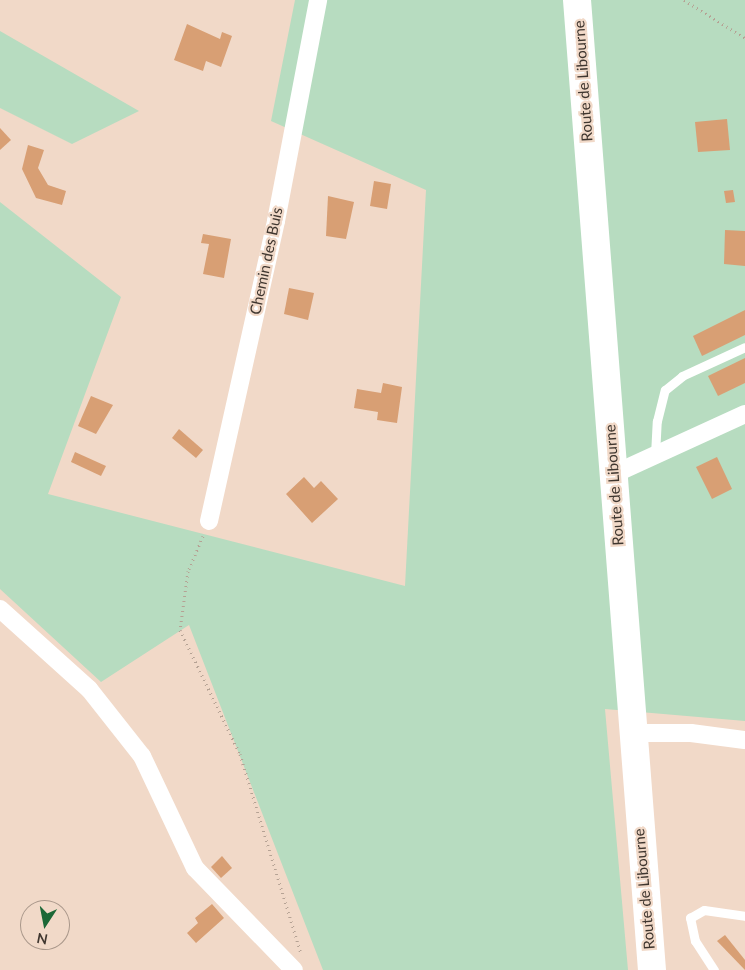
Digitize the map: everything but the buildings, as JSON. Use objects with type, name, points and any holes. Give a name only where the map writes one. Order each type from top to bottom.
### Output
[{"type":"main road","name":"Route de Libourne","points":[[577,0],[632,733],[652,970]]},
{"type":"street","name":"Chemin des Buis","points":[[209,521],[276,221],[318,0]]},
{"type":"street","points":[[614,474],[745,414]]},
{"type":"street","points":[[0,608],[90,689],[142,756],[195,868],[299,965]]},
{"type":"street","points":[[632,733],[691,733],[745,740]]},
{"type":"lane","points":[[655,455],[657,420],[665,390],[682,376],[745,346]]},
{"type":"lane","points":[[714,970],[695,941],[690,918],[704,910],[745,916]]},
{"type":"path","points":[[684,0],[745,38]]},
{"type":"path","points":[[209,521],[188,571],[180,630],[240,754],[299,965]]},
{"type":"green space","points":[[295,0],[745,0],[745,721],[605,709],[628,970],[323,970],[189,625],[101,682],[0,589],[0,202],[121,297],[48,494],[405,586],[426,190],[271,121]]},
{"type":"green space","points":[[0,31],[139,111],[72,144],[0,108]]}]
